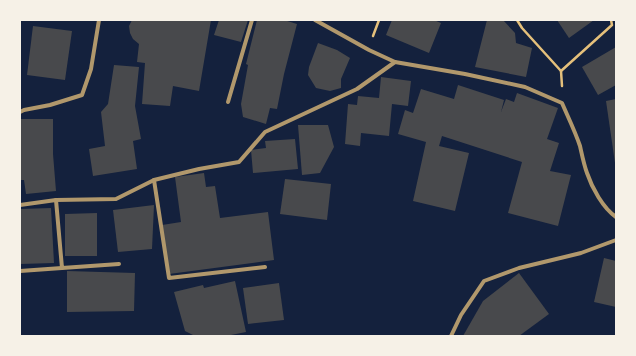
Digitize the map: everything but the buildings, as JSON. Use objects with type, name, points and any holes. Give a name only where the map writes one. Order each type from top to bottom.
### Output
[{"type":"street","points":[[20,112],[82,95],[91,69],[99,20]]},
{"type":"street","points":[[228,102],[252,20]]},
{"type":"street","points":[[315,20],[369,50],[395,62],[465,74],[525,87],[562,103],[573,126],[587,174],[598,198],[612,215],[616,217]]},
{"type":"street","points":[[20,205],[56,200],[116,199],[154,180],[199,169],[239,162],[265,132],[357,89],[395,62]]},
{"type":"street","points":[[154,180],[169,278],[265,267]]},
{"type":"street","points":[[56,200],[62,268]]},
{"type":"street","points":[[451,336],[461,315],[484,281],[519,268],[581,252],[616,240]]},
{"type":"street","points":[[20,271],[120,264]]},
{"type":"path","points":[[518,20],[522,28],[562,71],[562,103]]},
{"type":"path","points":[[562,71],[612,25],[611,20]]}]
